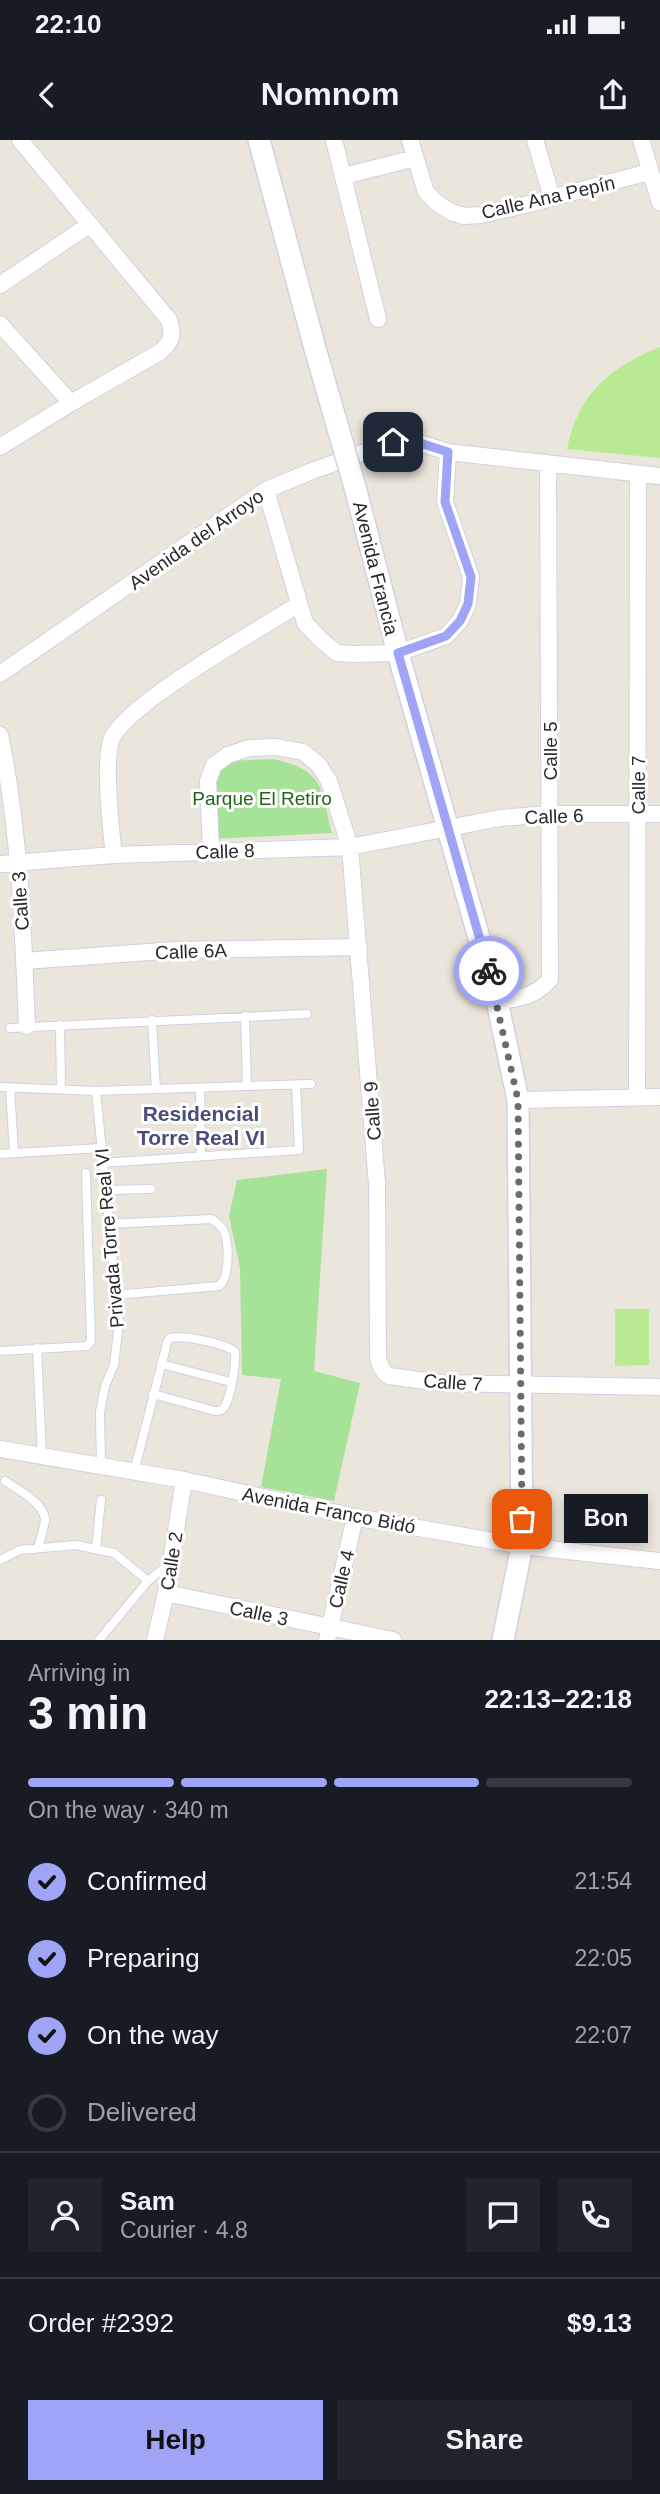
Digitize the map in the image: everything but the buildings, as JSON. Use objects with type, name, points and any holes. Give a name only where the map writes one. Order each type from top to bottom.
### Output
[{"type":"main road","name":"Avenida Francia","points":[[260,140],[398,653],[497,1001],[518,1100],[522,1546],[503,1640]]},
{"type":"street","points":[[0,447],[160,352],[168,346],[173,337],[169,320],[20,140]]},
{"type":"street","points":[[334,140],[378,319]]},
{"type":"street","points":[[344,176],[415,158],[410,140]]},
{"type":"street","points":[[535,140],[552,198]]},
{"type":"street","points":[[641,140],[660,203]]},
{"type":"street","name":"Calle Ana Pepín","points":[[415,158],[426,191],[437,203],[451,212],[464,215],[481,215],[649,172]]},
{"type":"street","points":[[0,285],[89,225]]},
{"type":"street","points":[[0,324],[71,403]]},
{"type":"street","name":"Avenida del Arroyo","points":[[0,674],[266,490],[393,442],[420,443],[448,452],[660,476]]},
{"type":"street","points":[[266,490],[305,623],[320,640],[337,653],[398,653],[446,636],[460,621],[468,604],[471,577],[445,502],[448,452]]},
{"type":"street","name":"Calle 5","points":[[497,1001],[535,993],[542,990],[550,979],[548,463]]},
{"type":"street","name":"Calle 7","points":[[637,1096],[638,474]]},
{"type":"street","points":[[114,855],[109,752],[113,738],[124,721],[143,705],[299,604]]},
{"type":"street","name":"Calle 3","points":[[0,736],[8,771],[18,862],[27,1026]]},
{"type":"street","points":[[211,851],[208,781],[214,765],[228,755],[249,748],[276,747],[303,752],[318,764],[329,781],[350,847]]},
{"type":"street","name":"Calle 6","points":[[448,828],[500,818],[551,814],[660,814]]},
{"type":"street","name":"Calle 8","points":[[0,864],[114,855],[350,847],[448,828]]},
{"type":"street","name":"Calle 9","points":[[350,847],[377,1184],[378,1357],[379,1365],[385,1373]]},
{"type":"street","name":"Calle 6A","points":[[24,961],[177,950],[359,947]]},
{"type":"street","points":[[518,1100],[660,1097]]},
{"type":"street","name":"Calle 7","points":[[385,1373],[389,1376],[440,1383],[521,1386]]},
{"type":"street","points":[[521,1386],[660,1387]]},
{"type":"street","name":"Avenida Franco Bidó","points":[[0,1449],[184,1480],[355,1517],[522,1546],[660,1561]]},
{"type":"street","name":"Calle 2","points":[[155,1640],[172,1561],[184,1480]]},
{"type":"street","name":"Calle 4","points":[[328,1634],[355,1517]]},
{"type":"street","name":"Calle 3","points":[[166,1593],[328,1634],[393,1640]]},
{"type":"lane","points":[[10,1028],[307,1014]]},
{"type":"lane","points":[[245,1016],[247,1086]]},
{"type":"lane","points":[[152,1020],[156,1089]]},
{"type":"lane","points":[[60,1025],[61,1089]]},
{"type":"lane","points":[[0,1087],[96,1091],[311,1084]]},
{"type":"lane","points":[[102,1163],[299,1150],[296,1085]]},
{"type":"lane","points":[[200,1087],[201,1156]]},
{"type":"lane","points":[[10,1088],[14,1153]]},
{"type":"lane","name":"Privada Torre Real VI","points":[[96,1091],[119,1323],[114,1365],[105,1387],[100,1412],[101,1466]]},
{"type":"lane","points":[[0,1154],[101,1147]]},
{"type":"lane","points":[[0,1351],[87,1346],[93,1338],[86,1174]]},
{"type":"lane","points":[[105,1190],[151,1189]]},
{"type":"lane","points":[[108,1224],[212,1219],[224,1231],[228,1272],[219,1286],[115,1295]]},
{"type":"lane","points":[[134,1472],[153,1394],[161,1364],[170,1338],[180,1337],[228,1347],[236,1355],[225,1407],[219,1411],[153,1394]]},
{"type":"lane","points":[[37,1349],[43,1456]]},
{"type":"lane","points":[[161,1364],[231,1382]]},
{"type":"lane","points":[[5,1481],[34,1502],[44,1513],[45,1520],[38,1548]]},
{"type":"lane","points":[[96,1549],[101,1500]]},
{"type":"lane","points":[[0,1560],[20,1550],[76,1545],[114,1553],[148,1581]]},
{"type":"lane","points":[[99,1640],[148,1581],[172,1561]]},
{"type":"green space","points":[[660,347],[660,458],[567,449],[579,413],[599,385],[626,364]]},
{"type":"green space","name":"Parque El Retiro","points":[[274,759],[303,769],[318,783],[332,833],[214,839],[207,780],[226,761]]},
{"type":"green space","points":[[327,1169],[314,1371],[360,1383],[334,1501],[261,1487],[281,1379],[242,1375],[240,1268],[229,1216],[237,1180]]},
{"type":"green space","points":[[615,1309],[649,1309],[649,1365],[615,1366]]},
{"type":"way so far","points":[[489,971],[518,1100],[522,1519]]},
{"type":"place","name":"Bon","points":[[522,1519]]},
{"type":"district","name":"Residencial Torre Real VI","points":[[201,1126]]},
{"type":"route","points":[[393,442],[420,443],[448,452],[445,502],[471,577],[468,604],[460,621],[446,636],[398,653],[489,971]]}]
